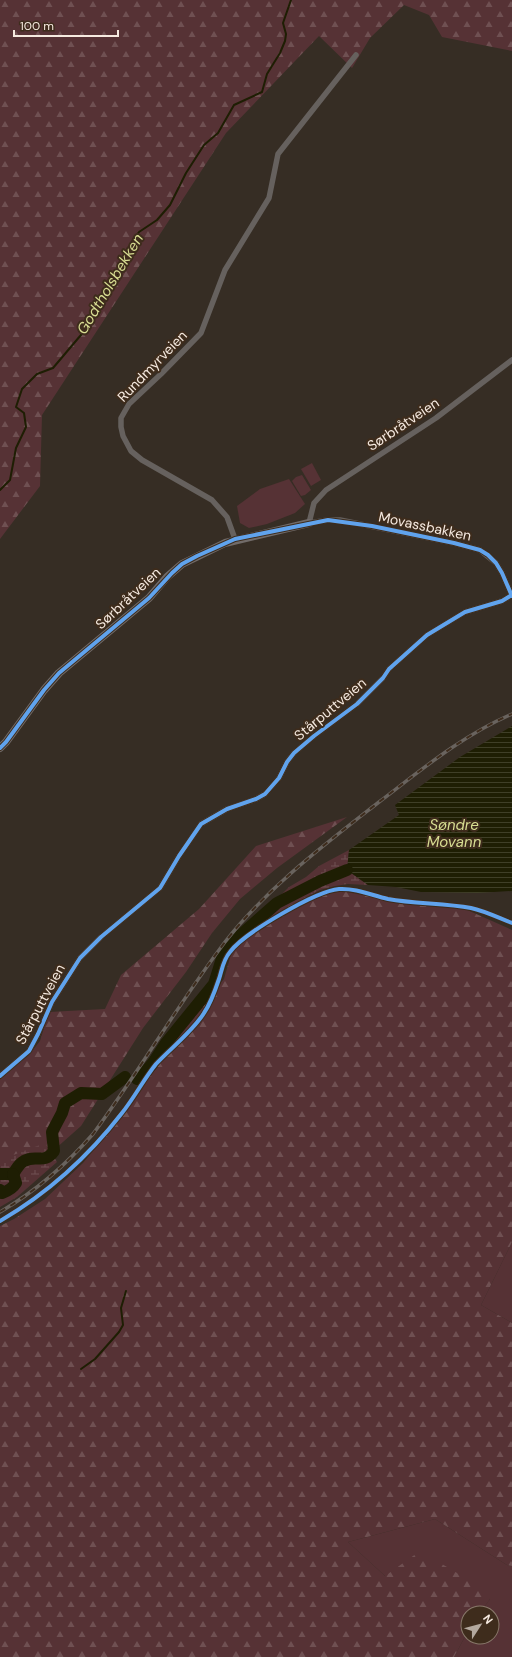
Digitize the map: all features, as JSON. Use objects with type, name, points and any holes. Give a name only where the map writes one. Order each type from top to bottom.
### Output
[{"type":"street","name":"Rundmyrveien","points":[[235,540],[227,517],[212,500],[142,460],[131,451],[123,436],[121,418],[129,404],[167,369],[201,333],[225,270],[269,198],[278,154],[356,55]]},
{"type":"street","name":"Sørbråtveien","points":[[0,748],[58,673],[149,598],[182,564],[235,540],[309,523],[314,503],[326,490],[436,418],[512,360]]},
{"type":"street","name":"Movassbakken","points":[[309,523],[340,520],[460,544],[480,550],[496,563],[512,596]]},
{"type":"street","name":"Stårputtveien","points":[[0,1076],[19,1062],[33,1046],[52,1002],[80,958],[101,937],[160,888],[179,856],[201,824],[227,809],[256,800],[265,794],[279,778],[287,762],[294,753],[314,736],[353,708],[390,669],[427,635],[465,612],[502,601],[512,596]]},
{"type":"green space","points":[[0,0],[512,0],[512,51],[442,37],[429,15],[404,5],[370,38],[352,68],[319,36],[226,133],[42,415],[40,486],[0,539]]},
{"type":"green space","points":[[312,463],[321,480],[311,486],[301,469]]},
{"type":"green space","points":[[302,475],[311,490],[305,495],[301,496],[292,481],[296,477]]},
{"type":"green space","points":[[289,479],[305,504],[295,513],[267,524],[249,528],[240,523],[237,506],[260,489]]},
{"type":"green space","points":[[347,817],[277,868],[240,899],[212,933],[186,972],[143,1028],[81,1126],[46,1157],[0,1191],[0,1078],[29,1055],[40,1041],[49,1012],[105,1009],[121,975],[199,909],[256,846]]},
{"type":"green space","points":[[349,850],[347,870],[368,885],[348,884],[320,890],[279,911],[257,919],[289,887],[306,877],[319,866]]},
{"type":"green space","points":[[350,890],[465,909],[512,930],[512,1242],[481,1305],[512,1323],[512,1566],[507,1565],[435,1519],[348,1542],[385,1576],[420,1551],[479,1586],[490,1599],[486,1605],[460,1605],[460,1645],[454,1657],[0,1657],[0,1226],[14,1219],[45,1199],[83,1163],[116,1123],[161,1056],[224,979],[232,951],[256,922],[300,898]]},
{"type":"green space","points":[[45,1143],[57,1162],[17,1197],[0,1207],[0,1160]]},
{"type":"green space","points":[[512,1242],[512,1323],[481,1305]]},
{"type":"green space","points":[[435,1519],[507,1565],[512,1566],[512,1657],[454,1657],[460,1645],[500,1645],[500,1605],[486,1605],[490,1599],[385,1576],[348,1542]]},
{"type":"water","name":"Søndre Movann","points":[[512,726],[512,891],[478,893],[421,892],[396,887],[368,885],[347,870],[349,850],[399,815],[395,805],[460,757]]},
{"type":"waterway","name":"Godtholsbekken","points":[[0,490],[10,480],[16,448],[26,427],[24,413],[16,407],[22,389],[37,374],[53,368],[86,329],[96,311],[98,300],[105,294],[116,278],[131,243],[139,232],[157,220],[170,205],[186,173],[204,145],[218,133],[234,105],[262,92],[267,74],[280,53],[285,41],[286,34],[283,23],[291,0]]},
{"type":"waterway","points":[[137,1079],[142,1076],[153,1063],[166,1043],[214,984],[224,952],[234,941],[277,903],[320,881],[347,870]]},
{"type":"waterway","points":[[13,1174],[22,1162],[32,1158],[47,1157],[54,1151],[52,1132],[62,1113],[65,1103],[81,1093],[102,1094],[125,1077]]},
{"type":"waterway","points":[[0,1174],[13,1174]]},
{"type":"waterway","points":[[0,1190],[2,1193],[15,1185],[16,1183],[13,1174]]},
{"type":"waterway","points":[[81,1369],[95,1359],[119,1332],[123,1325],[121,1308],[126,1291]]},
{"type":"railway","points":[[0,1212],[50,1177],[93,1134],[225,942],[259,903],[317,851],[443,754],[476,732],[512,714]]},
{"type":"cycle path","points":[[0,748],[44,690],[59,673],[149,598],[182,564],[235,539],[328,520],[372,526],[480,550],[496,563],[512,596]]},
{"type":"cycle path","points":[[0,1076],[29,1051],[52,1002],[80,958],[101,937],[160,888],[179,856],[201,824],[227,809],[256,799],[265,794],[279,778],[287,762],[294,753],[357,704],[383,678],[389,669],[427,635],[465,612],[502,601],[512,595]]},
{"type":"cycle path","points":[[0,1221],[51,1186],[81,1159],[109,1129],[156,1064],[188,1033],[199,1020],[211,1001],[224,962],[230,952],[250,934],[281,914],[314,897],[339,889],[345,889],[398,901],[471,908],[512,923]]}]
